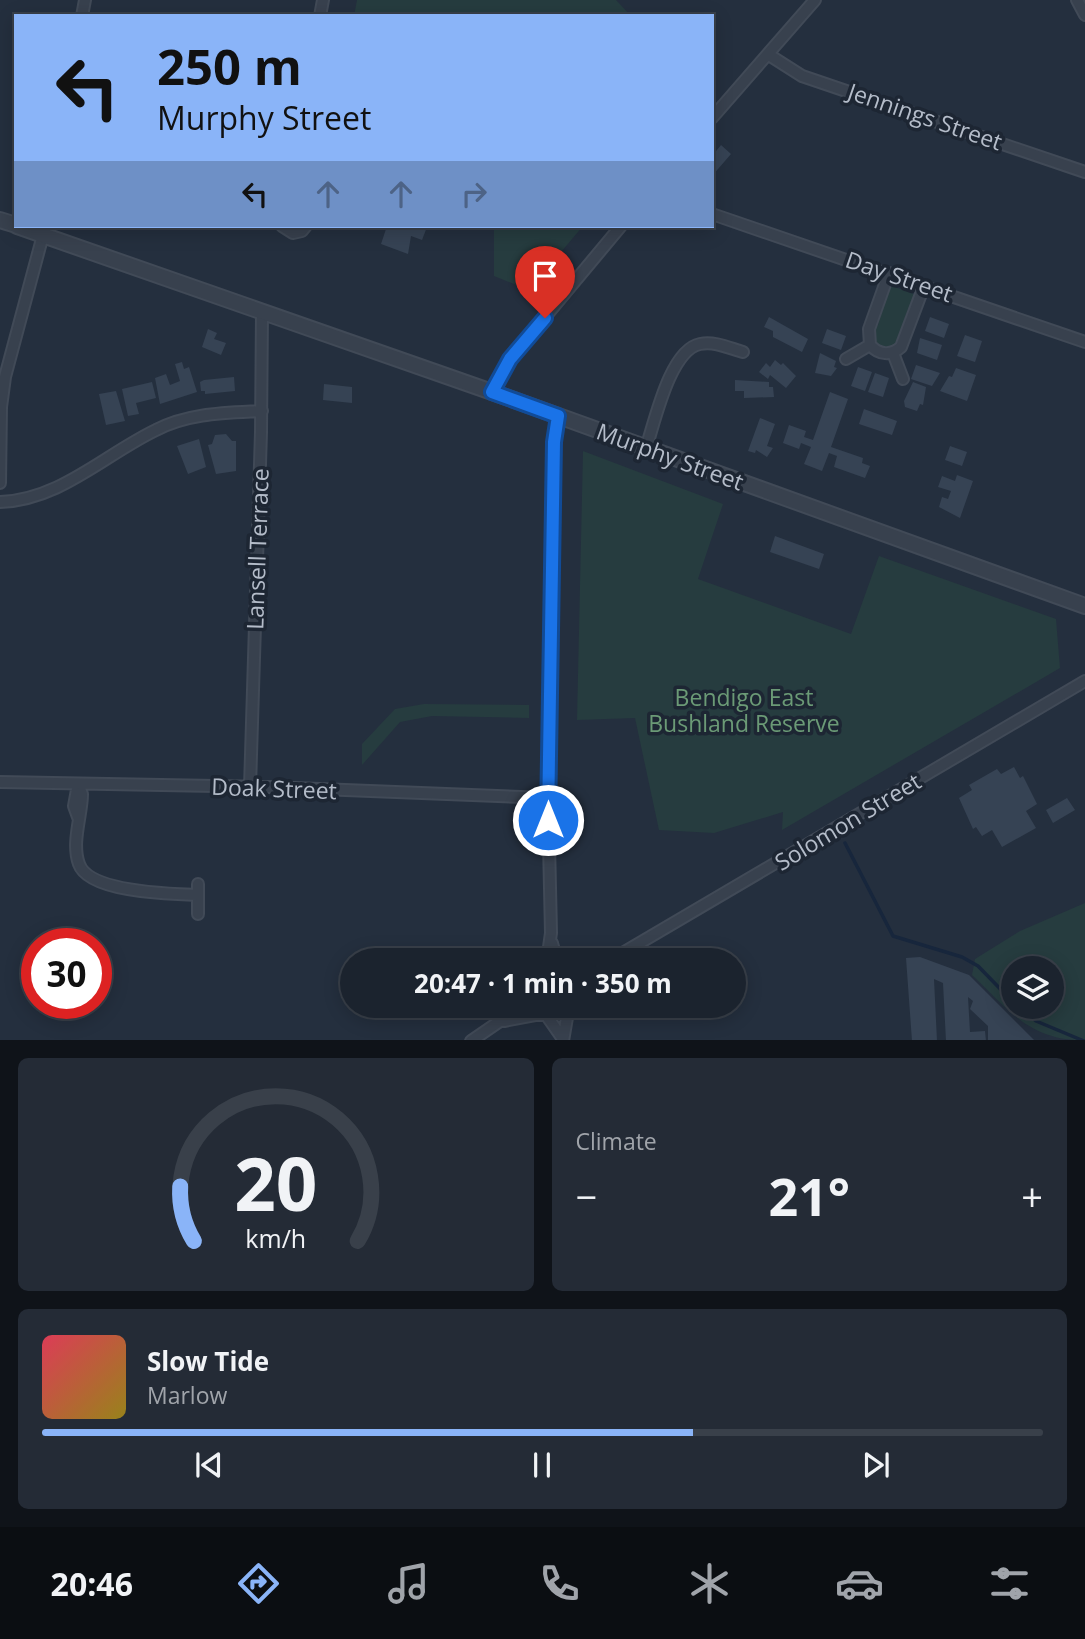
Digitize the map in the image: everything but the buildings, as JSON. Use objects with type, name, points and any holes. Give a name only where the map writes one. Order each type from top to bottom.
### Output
[{"type":"street","points":[[714,116],[816,0]]},
{"type":"street","points":[[1077,0],[1085,15]]},
{"type":"street","name":"Jennings Street","points":[[769,55],[802,76],[1085,172]]},
{"type":"street","name":"Day Street","points":[[714,215],[1085,342]]},
{"type":"street","name":"Murphy Street","points":[[25,228],[492,392],[1085,606]]},
{"type":"street","points":[[285,228],[293,233],[304,228]]},
{"type":"street","points":[[492,392],[510,359],[619,228]]},
{"type":"street","points":[[0,483],[0,407],[12,347],[42,232]]},
{"type":"street","points":[[870,345],[869,328],[889,273]]},
{"type":"street","points":[[870,345],[883,353],[893,353],[903,345],[924,286]]},
{"type":"street","name":"Lansell Terrace","points":[[250,787],[262,411],[262,312]]},
{"type":"street","points":[[646,448],[672,374],[683,353],[708,343],[743,352]]},
{"type":"street","points":[[846,359],[870,345]]},
{"type":"street","points":[[893,353],[903,379]]},
{"type":"street","points":[[0,502],[44,495],[172,423],[201,415],[262,411]]},
{"type":"street","points":[[549,948],[551,933],[548,799],[554,442],[558,416]]},
{"type":"street","name":"Solomon Street","points":[[631,948],[1085,681]]},
{"type":"street","name":"Doak Street","points":[[0,782],[250,787],[548,799]]},
{"type":"street","points":[[78,784],[74,806],[78,817],[78,858],[83,871],[143,893],[198,889],[198,914]]},
{"type":"street","points":[[551,933],[554,948]]},
{"type":"street","points":[[473,1040],[508,1018]]},
{"type":"street","points":[[504,1021],[516,1018]]},
{"type":"street","points":[[549,1018],[563,1040]]},
{"type":"street","points":[[563,1040],[566,1018]]},
{"type":"green space","points":[[357,0],[616,0],[629,14],[354,14]]},
{"type":"green space","points":[[494,228],[581,228],[529,290],[494,276]]},
{"type":"green space","points":[[892,286],[914,294],[915,303],[908,309],[900,333],[902,338],[897,345],[885,349],[875,343],[873,327],[878,325],[884,298]]},
{"type":"green space","name":"Bendigo East Bushland Reserve","points":[[583,451],[723,504],[698,579],[851,634],[879,556],[1056,619],[1060,668],[782,830],[783,812],[714,833],[659,830],[635,718],[577,720]]},
{"type":"green space","points":[[424,704],[529,705],[529,718],[432,716],[400,722],[362,765],[362,744],[395,709]]},
{"type":"green space","points":[[1085,903],[1085,1040],[1049,1035],[1020,1019],[1064,1019],[1064,956],[1001,956],[1001,1002],[972,975],[975,959],[1020,931]]},
{"type":"waterway","points":[[845,843],[893,936],[962,957],[978,966],[1001,990]]},
{"type":"waterway","points":[[1034,1019],[1082,1040]]},
{"type":"route","points":[[545,318],[510,359],[492,392],[558,416],[554,442],[548,820]]}]
